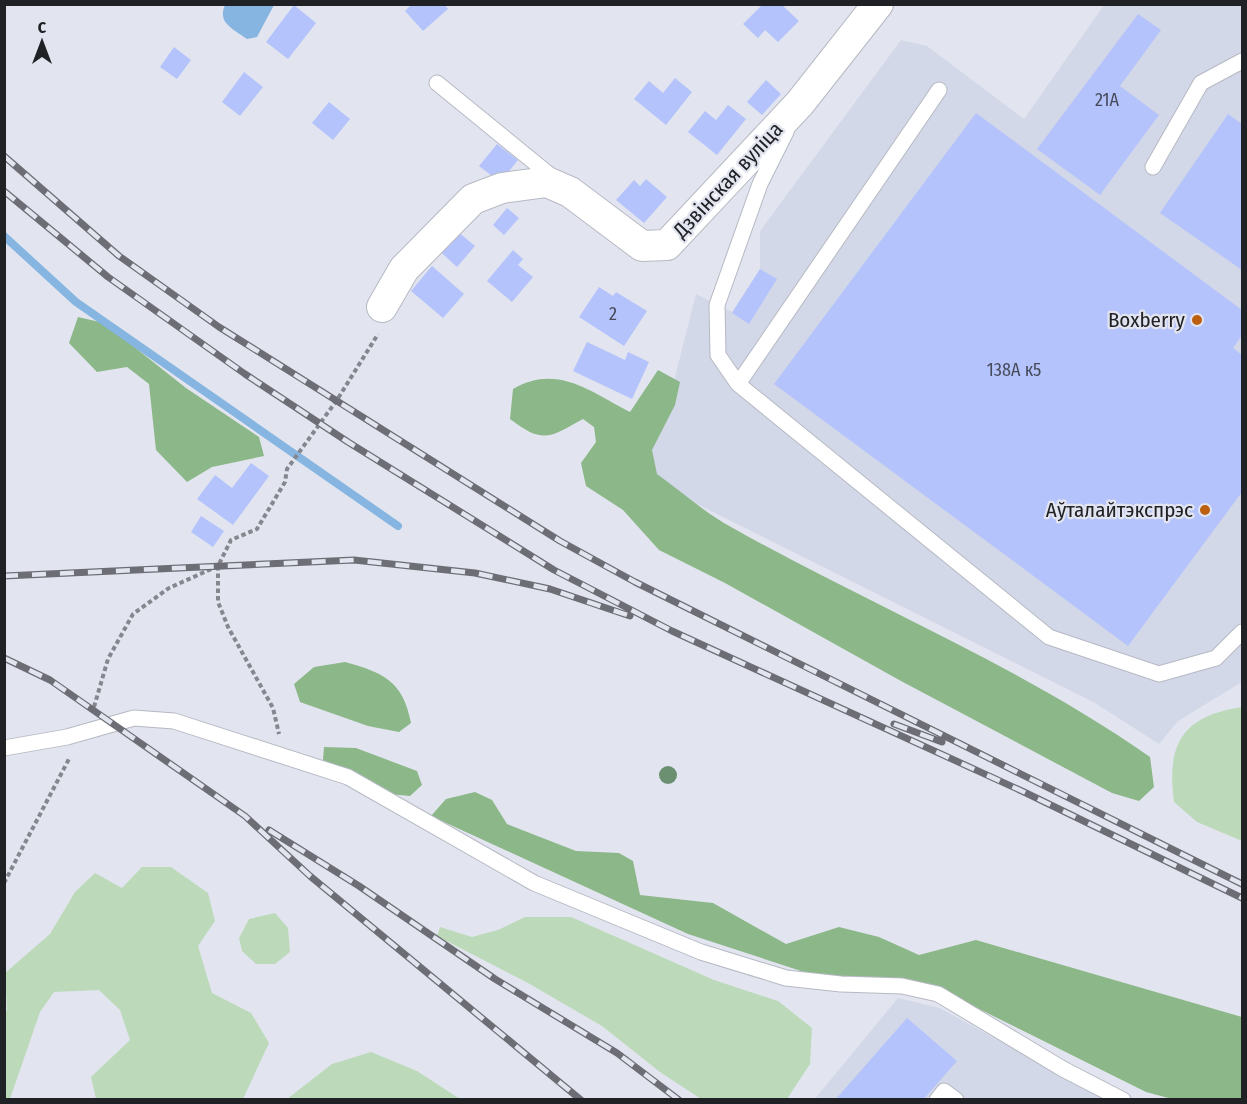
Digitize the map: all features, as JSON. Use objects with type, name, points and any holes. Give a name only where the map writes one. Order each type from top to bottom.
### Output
[{"type":"street","name":"Дзвінская вуліца","points":[[382,307],[404,269],[472,199],[502,188],[547,182],[570,192],[642,246],[666,245],[800,103],[878,4]]},
{"type":"lane","points":[[1153,167],[1201,83],[1242,61]]},
{"type":"lane","points":[[436,84],[570,192]]},
{"type":"lane","points":[[738,384],[939,90]]},
{"type":"lane","points":[[800,103],[760,184],[717,305],[718,356],[738,384],[1049,637],[1159,674],[1216,658],[1242,632]]},
{"type":"lane","points":[[4,748],[82,733],[134,718],[174,721],[348,777],[534,882],[701,952],[786,978],[840,984],[902,986],[938,994],[1063,1070],[1123,1100]]},
{"type":"lane","points":[[937,1100],[944,1091],[956,1100]]},
{"type":"path","points":[[284,757],[273,708],[228,627],[218,602],[218,566],[231,540],[257,529],[285,482],[287,469],[337,400],[378,334],[382,307]]},
{"type":"path","points":[[4,883],[93,712],[108,659],[133,614],[169,588],[218,566]]},
{"type":"shaded area","points":[[1104,5],[1242,5],[1242,682],[1178,721],[1159,744],[1095,703],[633,472],[675,377],[696,294],[732,312],[760,269],[760,231],[901,40],[927,46],[1024,119]]},
{"type":"shaded area","points":[[898,998],[940,1008],[1104,1099],[814,1100]]},
{"type":"green space","points":[[78,317],[104,323],[186,388],[259,437],[264,456],[212,467],[187,482],[156,450],[149,384],[127,367],[97,372],[69,343]]},
{"type":"green space","points":[[658,370],[680,382],[675,405],[652,450],[657,474],[702,509],[731,527],[996,664],[1100,724],[1150,757],[1154,787],[1139,801],[1112,793],[901,681],[725,583],[659,550],[623,510],[586,486],[581,463],[596,442],[594,427],[583,419],[562,431],[546,436],[531,432],[510,419],[513,389],[544,379],[573,383],[630,412]]},
{"type":"green space","points":[[345,662],[371,670],[390,681],[403,697],[411,723],[399,732],[368,726],[300,702],[294,684],[314,667]]},
{"type":"green space","points":[[1242,707],[1242,841],[1197,822],[1174,802],[1172,781],[1176,748],[1192,725],[1205,717]]},
{"type":"green space","points":[[324,747],[356,748],[417,771],[422,785],[410,796],[389,794],[323,760]]},
{"type":"green space","points":[[475,792],[492,800],[507,824],[576,851],[619,853],[633,861],[640,895],[713,903],[786,944],[839,927],[879,937],[919,955],[976,940],[1242,1017],[1242,1099],[1172,1099],[1146,1092],[931,985],[844,985],[688,934],[431,816],[446,799]]},
{"type":"green space","points":[[142,867],[171,867],[208,893],[215,921],[198,946],[212,993],[251,1013],[269,1043],[243,1099],[96,1099],[91,1077],[130,1040],[120,1010],[99,990],[54,992],[40,1012],[10,1099],[5,1099],[4,1015],[7,1010],[5,973],[50,934],[75,892],[95,873],[122,888]]},
{"type":"green space","points":[[275,913],[288,928],[290,952],[275,964],[256,964],[242,951],[239,938],[249,919]]},
{"type":"green space","points":[[525,917],[571,917],[714,980],[778,1001],[812,1028],[810,1064],[787,1099],[701,1099],[660,1072],[602,1026],[528,983],[437,936],[440,927],[472,937],[498,930]]},
{"type":"green space","points":[[371,1052],[417,1071],[460,1099],[287,1099],[332,1064]]},
{"type":"water","points":[[225,4],[274,5],[257,37],[247,39],[225,21],[223,11]]},
{"type":"building","points":[[412,4],[444,4],[448,9],[423,31],[405,11]]},
{"type":"building","points":[[294,5],[316,23],[288,59],[266,42]]},
{"type":"building","points":[[762,5],[782,5],[799,21],[778,42],[765,30],[758,38],[743,24]]},
{"type":"building","points":[[1138,14],[1161,30],[1120,86],[1159,115],[1100,195],[1037,149]]},
{"type":"building","points":[[174,47],[191,60],[177,79],[160,67]]},
{"type":"building","points":[[244,72],[263,87],[240,116],[222,102]]},
{"type":"building","points":[[675,78],[692,92],[666,125],[634,99],[649,81],[663,93]]},
{"type":"building","points":[[766,80],[781,94],[762,115],[747,102]]},
{"type":"building","points":[[329,102],[350,119],[333,140],[312,123]]},
{"type":"building","points":[[728,105],[746,119],[717,155],[688,132],[705,111],[716,120]]},
{"type":"building","points":[[976,113],[1242,310],[1242,335],[1233,348],[1242,355],[1242,492],[1128,646],[774,384]]},
{"type":"building","points":[[1228,114],[1242,124],[1242,270],[1160,213]]},
{"type":"building","points":[[497,144],[518,160],[500,182],[479,166]]},
{"type":"building","points":[[646,179],[667,197],[644,223],[616,200],[634,180],[640,186]]},
{"type":"building","points":[[507,208],[519,218],[504,235],[493,225]]},
{"type":"building","points":[[451,226],[475,246],[457,267],[434,246]]},
{"type":"building","points":[[513,250],[523,259],[518,265],[533,277],[512,302],[487,281]]},
{"type":"building","points":[[432,266],[464,294],[443,318],[411,291]]},
{"type":"building","points":[[760,269],[777,279],[749,324],[732,313]]},
{"type":"building","points":[[599,287],[613,296],[616,292],[647,311],[624,346],[579,317]]},
{"type":"building","points":[[587,342],[625,360],[628,352],[649,362],[632,399],[573,371]]},
{"type":"building","points":[[251,463],[269,476],[233,525],[197,499],[215,475],[232,488]]},
{"type":"building","points":[[201,516],[224,531],[213,547],[191,532]]},
{"type":"building","points":[[907,1018],[957,1061],[923,1100],[835,1100]]},
{"type":"waterway","points":[[4,236],[76,302],[398,526]]},
{"type":"railway","points":[[4,156],[119,256],[219,327],[560,541],[635,582],[1242,884]]},
{"type":"railway","points":[[4,191],[108,277],[245,374],[348,442],[554,570],[672,631],[1024,792],[1242,898]]},
{"type":"railway","points":[[4,576],[354,560],[475,573],[550,589],[630,616]]},
{"type":"railway","points":[[4,658],[50,680],[245,816],[310,876],[581,1100]]},
{"type":"railway","points":[[894,724],[942,742]]},
{"type":"railway","points":[[269,830],[359,886],[495,979],[617,1053],[679,1100]]},
{"type":"place","name":"Boxberry","points":[[1197,320]]},
{"type":"place","name":"Аўталайтэкспрэс","points":[[1205,510]]}]
